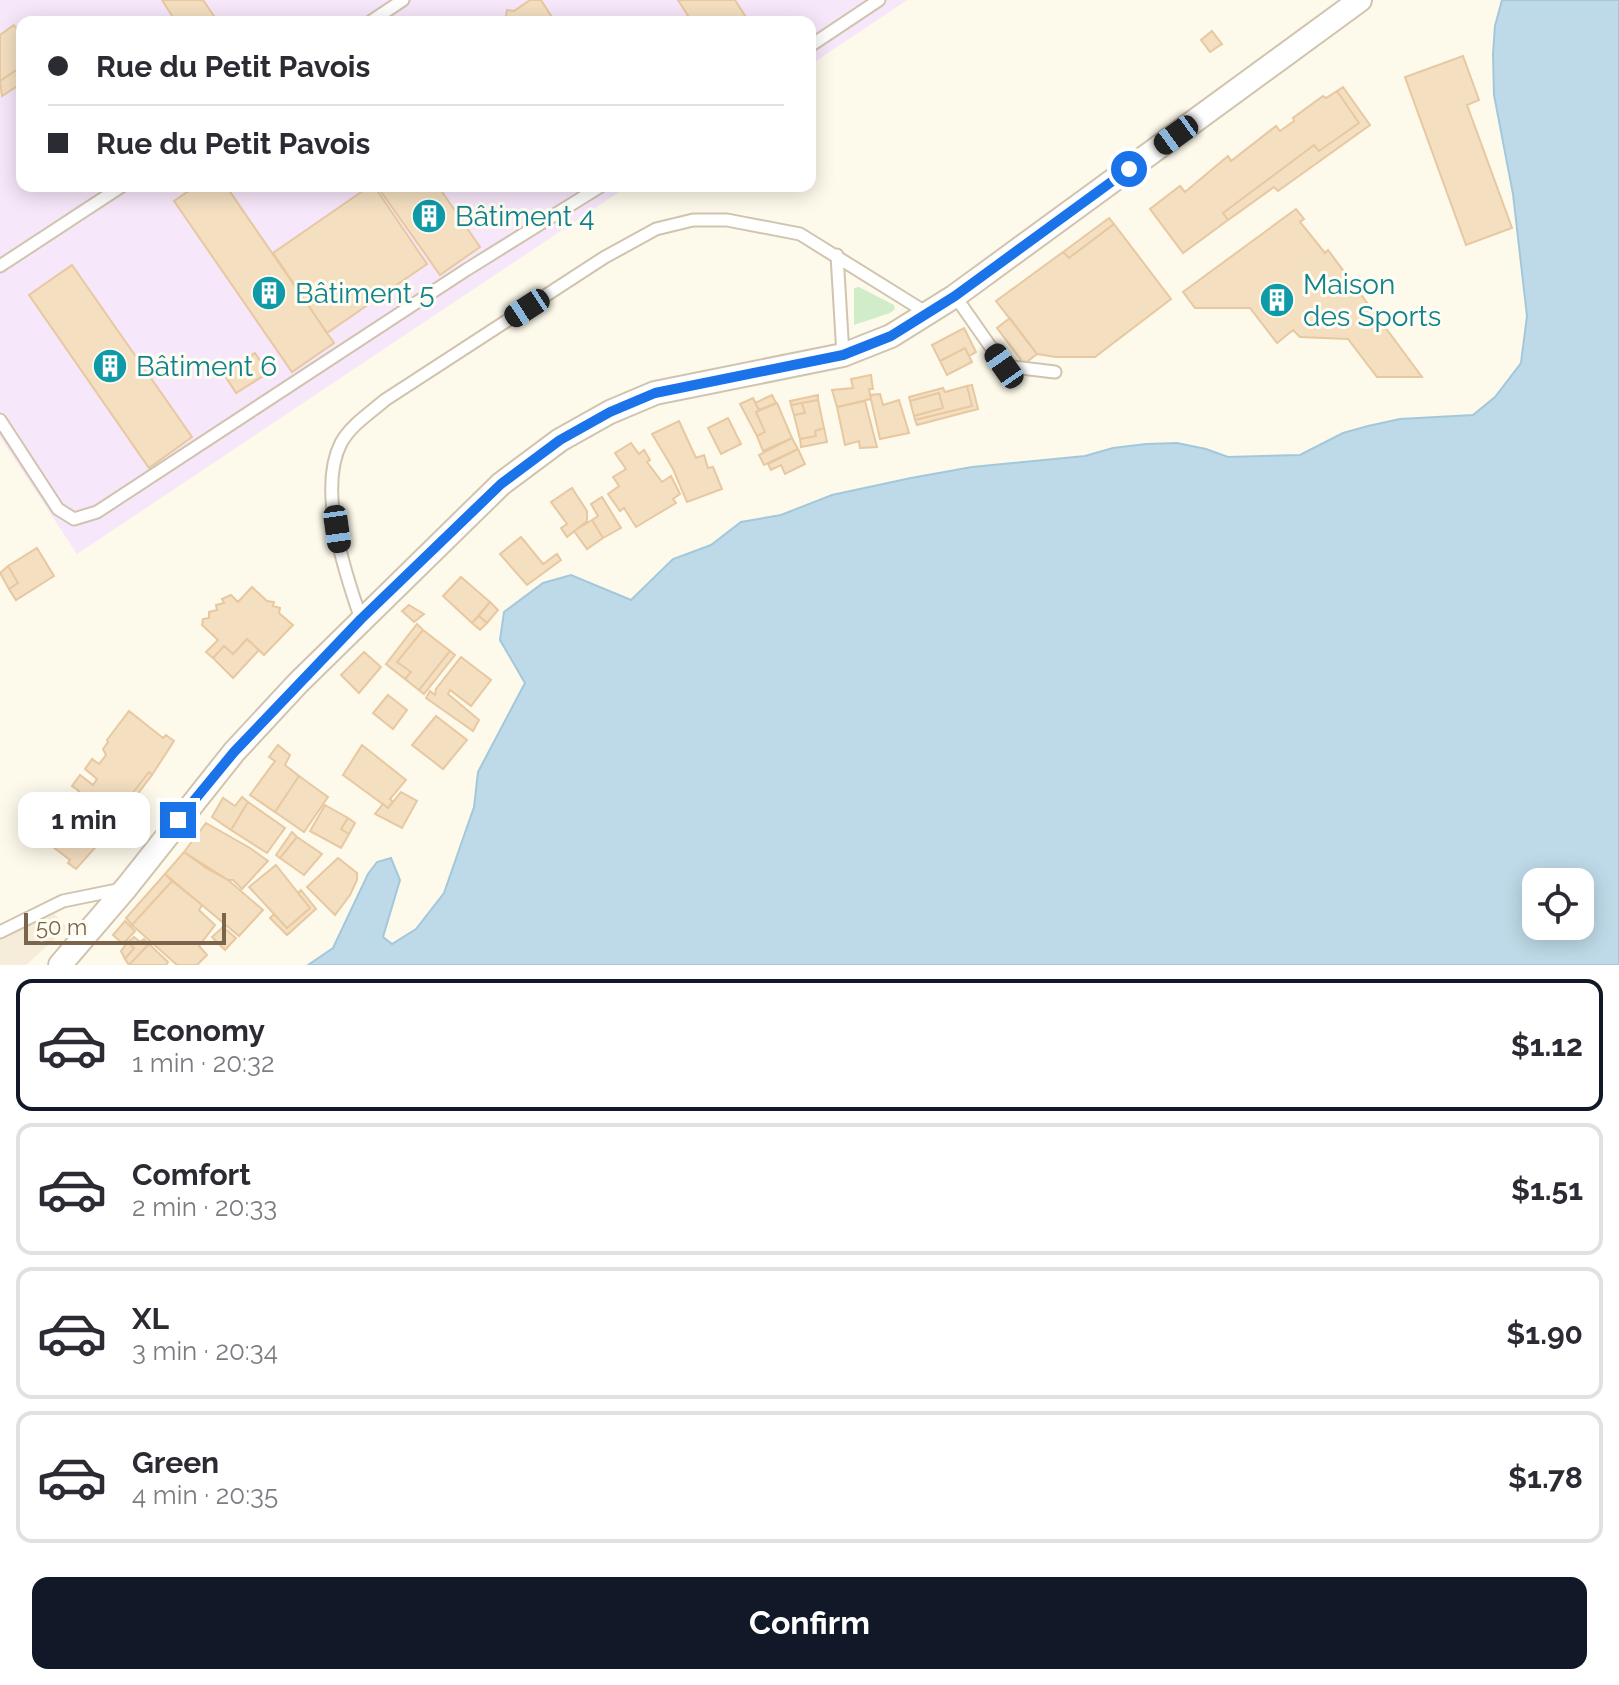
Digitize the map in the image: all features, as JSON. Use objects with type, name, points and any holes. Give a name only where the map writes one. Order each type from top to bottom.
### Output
[{"type":"street","points":[[60,965],[234,752],[361,619],[501,484],[560,440],[610,412],[655,393],[843,355],[891,336],[955,296],[1333,9],[1360,0]]},
{"type":"lane","points":[[379,16],[403,0]]},
{"type":"lane","points":[[816,42],[879,0]]},
{"type":"lane","points":[[0,266],[113,192]]},
{"type":"lane","points":[[0,420],[58,509],[74,519],[97,512],[466,270],[591,192]]},
{"type":"lane","points":[[361,619],[341,561],[333,498],[334,470],[340,445],[353,427],[385,400],[605,257],[656,229],[693,220],[727,220],[800,234],[927,313]]},
{"type":"lane","points":[[837,255],[843,355]]},
{"type":"lane","points":[[955,296],[1004,366],[1055,372]]},
{"type":"lane","points":[[0,932],[63,901],[126,888]]},
{"type":"shaded area","points":[[0,0],[907,0],[816,61],[816,16],[16,16],[16,192],[619,192],[77,554],[0,437]]},
{"type":"shaded area","points":[[49,908],[67,928],[26,965],[0,965],[0,932]]},
{"type":"green space","points":[[859,287],[894,305],[895,309],[854,325],[854,288]]},
{"type":"water","points":[[1502,0],[1619,0],[1619,965],[308,965],[333,948],[368,874],[377,862],[391,858],[400,880],[383,937],[392,944],[416,929],[444,893],[474,807],[478,772],[525,683],[500,640],[504,612],[543,583],[571,575],[631,600],[673,559],[711,545],[741,522],[781,515],[832,495],[911,478],[972,467],[1085,456],[1113,448],[1146,444],[1177,443],[1228,457],[1300,455],[1343,433],[1368,426],[1400,419],[1473,415],[1495,397],[1521,363],[1527,316],[1513,194],[1494,95],[1495,26]]},
{"type":"building","points":[[162,0],[203,0],[214,16],[172,16]]},
{"type":"building","points":[[530,0],[541,0],[551,16],[506,16],[507,10],[514,11]]},
{"type":"building","points":[[678,0],[735,0],[745,16],[688,16]]},
{"type":"building","points":[[14,25],[16,28],[16,70],[0,81],[0,35]]},
{"type":"building","points":[[1212,31],[1222,44],[1210,52],[1201,40]]},
{"type":"building","points":[[1463,56],[1479,100],[1467,105],[1512,228],[1466,245],[1405,77]]},
{"type":"building","points":[[16,70],[16,87],[2,96],[0,81]]},
{"type":"building","points":[[1343,87],[1370,125],[1278,191],[1274,187],[1228,220],[1223,213],[1314,145],[1319,151],[1359,123],[1337,91]]},
{"type":"building","points":[[1337,91],[1359,123],[1319,151],[1314,145],[1223,213],[1228,220],[1183,253],[1150,209],[1180,186],[1185,192],[1228,156],[1231,161],[1276,126],[1280,131],[1323,96],[1326,98]]},
{"type":"building","name":"Bâtiment 5","points":[[187,192],[230,192],[334,343],[292,372],[174,201]]},
{"type":"building","points":[[361,192],[378,192],[427,264],[327,333],[273,253]]},
{"type":"building","name":"Bâtiment 4","points":[[381,192],[442,192],[480,247],[440,275]]},
{"type":"building","name":"Maison des Sports","points":[[1296,209],[1304,219],[1300,222],[1325,253],[1328,250],[1422,377],[1377,377],[1348,339],[1300,337],[1293,330],[1277,343],[1250,308],[1195,308],[1183,292]]},
{"type":"building","points":[[1109,218],[1114,224],[1069,258],[1063,252]]},
{"type":"building","points":[[1114,224],[1171,299],[1095,357],[1037,354],[996,301],[1063,252],[1069,258]]},
{"type":"building","name":"Bâtiment 6","points":[[72,265],[192,437],[149,468],[29,295]]},
{"type":"building","points":[[1010,318],[1037,354],[1024,364],[997,328]]},
{"type":"building","points":[[964,328],[976,352],[969,356],[965,348],[940,361],[932,345]]},
{"type":"building","points":[[965,348],[972,362],[947,375],[940,361]]},
{"type":"building","points":[[255,353],[268,373],[236,393],[224,374]]},
{"type":"building","points":[[871,375],[871,399],[837,407],[832,390],[853,388],[851,379]]},
{"type":"building","points":[[972,385],[978,409],[917,425],[915,420],[972,406],[967,386]]},
{"type":"building","points":[[967,386],[972,406],[915,420],[914,416],[943,408],[939,393],[910,401],[909,397],[943,388],[945,392]]},
{"type":"building","points":[[939,393],[943,408],[914,416],[910,401]]},
{"type":"building","points":[[880,394],[883,405],[899,400],[909,433],[880,439],[870,395]]},
{"type":"building","points":[[772,395],[776,403],[759,410],[755,403]]},
{"type":"building","points":[[818,395],[818,400],[791,405],[790,401]]},
{"type":"building","points":[[753,398],[765,432],[757,436],[740,404]]},
{"type":"building","points":[[818,400],[824,428],[815,431],[816,436],[800,439],[794,415],[805,413],[802,403]]},
{"type":"building","points":[[865,401],[877,447],[860,448],[859,441],[845,445],[837,407]]},
{"type":"building","points":[[777,403],[792,438],[763,451],[757,436],[765,432],[756,412]]},
{"type":"building","points":[[802,403],[805,413],[794,415],[791,405]]},
{"type":"building","points":[[728,418],[741,444],[721,454],[708,428]]},
{"type":"building","points":[[679,421],[696,458],[704,455],[708,468],[713,467],[722,489],[687,502],[673,469],[652,434]]},
{"type":"building","points":[[824,428],[827,442],[801,447],[800,439],[816,436],[815,431]]},
{"type":"building","points":[[792,438],[798,449],[764,465],[759,455]]},
{"type":"building","points":[[631,443],[639,454],[644,450],[650,460],[647,462],[662,482],[671,476],[680,494],[673,499],[676,503],[636,527],[624,508],[620,511],[608,494],[619,486],[613,477],[626,469],[615,453]]},
{"type":"building","points":[[798,449],[805,464],[785,474],[781,465],[771,470],[768,464]]},
{"type":"building","points":[[572,488],[587,511],[587,521],[567,537],[561,528],[567,524],[551,502]]},
{"type":"building","points":[[602,497],[621,528],[603,538],[592,520],[598,516],[591,504]]},
{"type":"building","points":[[592,520],[603,538],[587,549],[574,531]]},
{"type":"building","points":[[521,537],[543,564],[557,554],[561,560],[527,585],[500,554]]},
{"type":"building","points":[[37,548],[54,576],[16,600],[9,589],[18,583],[8,566]]},
{"type":"building","points":[[8,566],[18,583],[9,589],[0,573]]},
{"type":"building","points":[[461,577],[490,602],[472,623],[443,596]]},
{"type":"building","points":[[252,587],[267,601],[274,602],[273,606],[280,608],[279,613],[293,625],[264,655],[247,639],[233,654],[224,646],[213,658],[206,652],[218,640],[202,625],[203,619],[209,618],[209,612],[217,610],[216,605],[224,603],[222,599],[231,595],[238,602]]},
{"type":"building","points":[[490,602],[498,610],[487,623],[479,616]]},
{"type":"building","points":[[409,605],[424,614],[414,622],[402,611]]},
{"type":"building","points":[[479,616],[487,623],[480,630],[472,623]]},
{"type":"building","points":[[417,624],[423,630],[397,662],[411,672],[405,679],[386,664]]},
{"type":"building","points":[[423,630],[450,651],[419,690],[405,679],[411,672],[397,662]]},
{"type":"building","points":[[247,639],[259,650],[233,678],[213,658],[224,646],[233,654]]},
{"type":"building","points":[[450,651],[455,655],[424,694],[419,690]]},
{"type":"building","points":[[364,652],[381,667],[359,693],[341,675]]},
{"type":"building","points":[[461,657],[491,680],[471,706],[450,690],[448,694],[479,720],[473,731],[426,698],[430,691],[435,695],[436,689]]},
{"type":"building","points":[[388,695],[407,710],[393,729],[373,713]]},
{"type":"building","points":[[129,711],[163,738],[166,735],[174,741],[152,775],[149,772],[99,836],[103,839],[76,869],[68,863],[70,860],[36,834],[58,804],[60,806],[65,799],[72,800],[79,791],[72,786],[80,775],[93,785],[97,779],[85,769],[92,759],[99,764],[106,755],[103,749],[107,740]]},
{"type":"building","points":[[436,716],[467,740],[443,769],[412,745]]},
{"type":"building","points":[[278,745],[290,755],[285,765],[299,776],[275,812],[250,795],[275,761],[269,757]]},
{"type":"building","points":[[362,745],[406,780],[390,799],[393,802],[388,808],[343,775]]},
{"type":"building","points":[[149,772],[152,775],[103,839],[99,836]]},
{"type":"building","points":[[299,776],[328,797],[304,832],[275,812]]},
{"type":"building","points":[[401,792],[417,801],[402,828],[375,814],[383,804],[388,808]]},
{"type":"building","points":[[242,797],[248,802],[231,830],[212,817],[223,798],[235,806]]},
{"type":"building","points":[[248,802],[285,828],[267,853],[231,830]]},
{"type":"building","points":[[325,805],[348,818],[341,829],[349,834],[341,848],[310,831]]},
{"type":"building","points":[[348,818],[355,823],[349,834],[341,829]]},
{"type":"building","points":[[206,823],[268,861],[242,889],[233,880],[206,868],[184,852]]},
{"type":"building","points":[[292,832],[297,837],[280,858],[276,855]]},
{"type":"building","points":[[297,837],[322,854],[304,875],[280,858]]},
{"type":"building","points":[[184,852],[228,880],[263,910],[239,936],[165,874]]},
{"type":"building","points":[[338,858],[357,873],[357,880],[335,915],[307,887]]},
{"type":"building","points":[[276,865],[310,908],[287,928],[249,887]]},
{"type":"building","points":[[165,874],[172,881],[132,925],[126,918]]},
{"type":"building","points":[[172,881],[202,905],[199,910],[215,925],[199,946],[207,955],[197,965],[177,965],[132,925]]},
{"type":"building","points":[[301,890],[316,909],[287,935],[270,918],[274,914],[287,928],[310,908],[298,893]]},
{"type":"building","points":[[125,921],[135,931],[123,944],[113,935]]},
{"type":"building","points":[[223,927],[236,938],[225,950],[212,937]]},
{"type":"building","points":[[134,937],[140,942],[144,939],[149,944],[129,965],[125,959],[134,948],[128,942]]},
{"type":"building","points":[[128,942],[134,948],[125,959],[121,951]]},
{"type":"building","points":[[149,944],[168,962],[166,965],[129,965]]},
{"type":"place","name":"Bâtiment 4","points":[[429,216]]},
{"type":"place","name":"Bâtiment 5","points":[[269,293]]},
{"type":"place","name":"Maison des Sports","points":[[1277,300]]},
{"type":"place","name":"Bâtiment 6","points":[[110,366]]},
{"type":"route","points":[[178,820],[234,752],[361,619],[501,484],[560,440],[610,412],[655,393],[843,355],[891,336],[955,296],[1129,169]]}]
